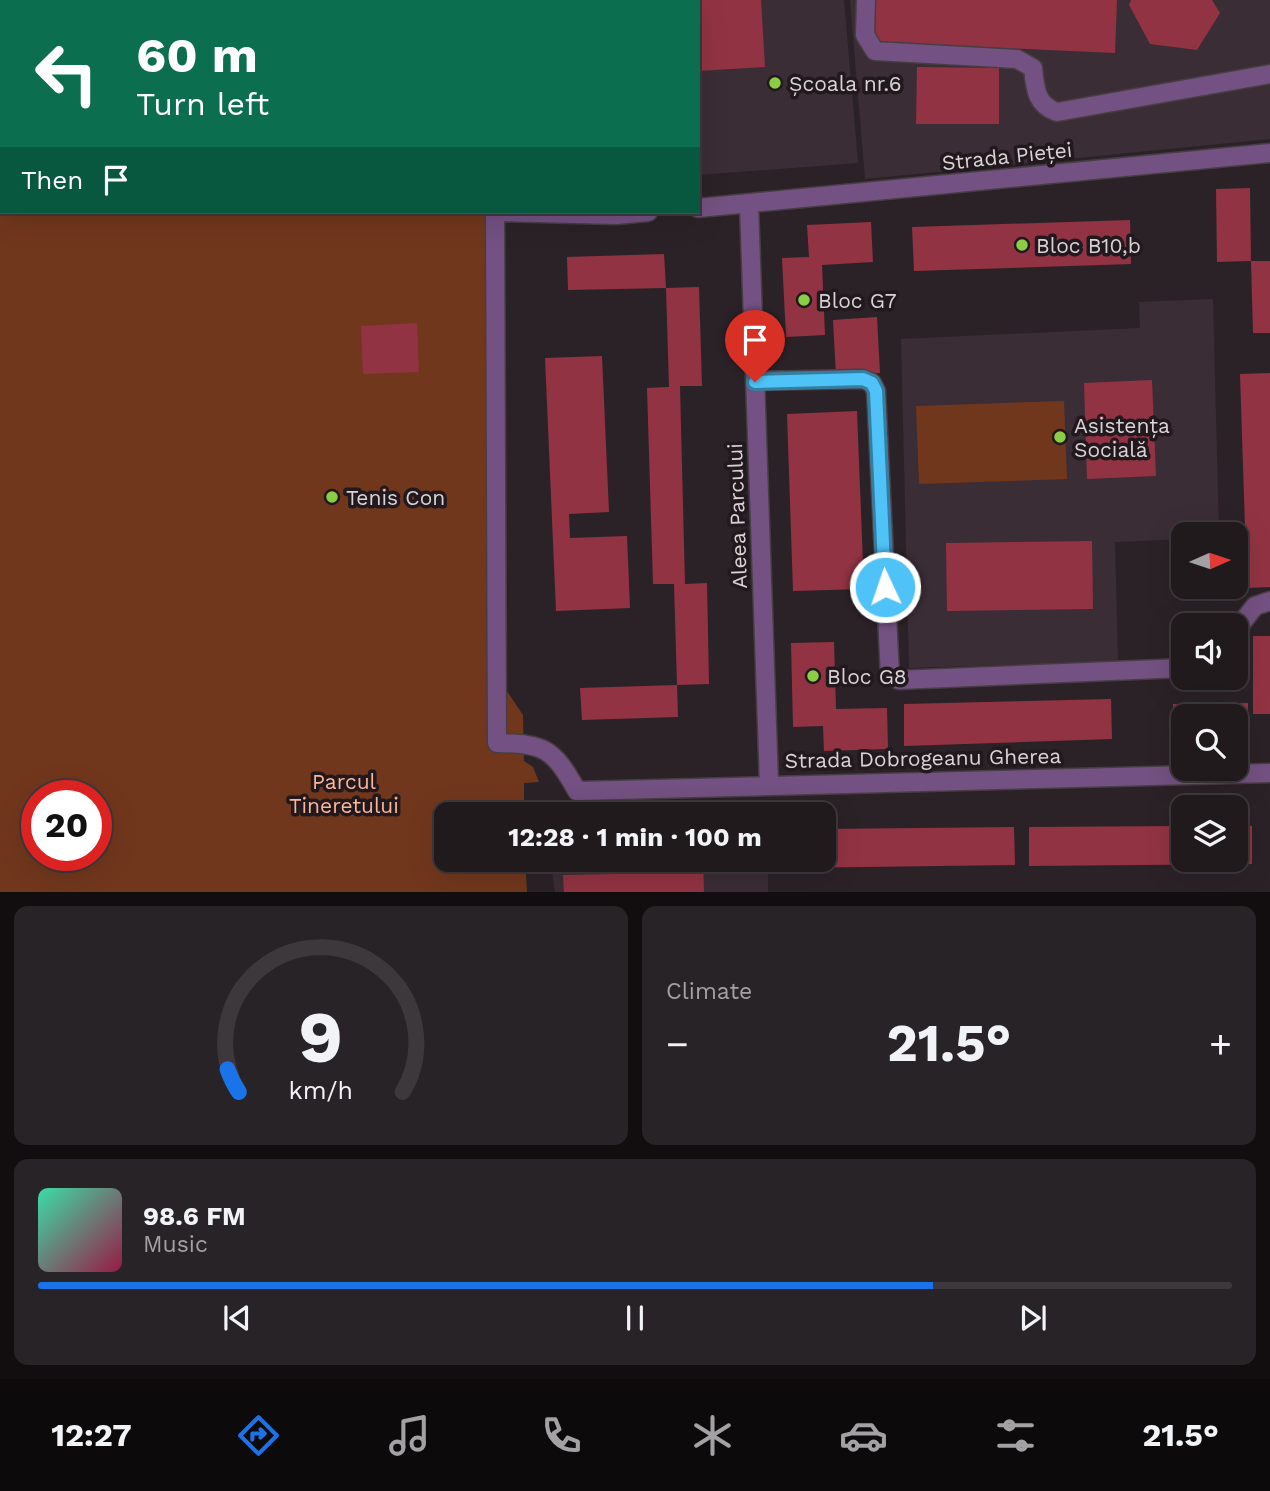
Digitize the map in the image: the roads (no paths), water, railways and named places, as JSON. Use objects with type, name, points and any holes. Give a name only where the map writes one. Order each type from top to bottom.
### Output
[{"type":"street","points":[[866,0],[865,35],[875,51],[1017,59],[1033,68],[1037,97],[1045,108],[1057,112],[1270,74]]},
{"type":"street","name":"Strada Pieței","points":[[700,208],[1270,153]]},
{"type":"street","name":"Aleea Parcului","points":[[749,204],[769,784]]},
{"type":"street","name":"Strada Dobrogeanu Gherea","points":[[495,214],[497,743],[533,744],[560,760],[577,790],[1270,773]]},
{"type":"street","points":[[576,214],[627,214]]},
{"type":"street","points":[[755,382],[863,379],[872,383],[876,391],[890,677],[899,680],[1171,669]]},
{"type":"street","points":[[1248,615],[1255,606],[1270,601]]},
{"type":"place","name":"Școala nr.6","points":[[775,83]]},
{"type":"place","name":"Bloc B10,b","points":[[1022,245]]},
{"type":"place","name":"Bloc G7","points":[[804,300]]},
{"type":"place","name":"Asistența Socială","points":[[1060,437]]},
{"type":"place","name":"Tenis Con","points":[[332,497]]},
{"type":"place","name":"Bloc G8","points":[[813,676]]},
{"type":"park label","name":"Parcul Tineretului","points":[[344,793]]}]
